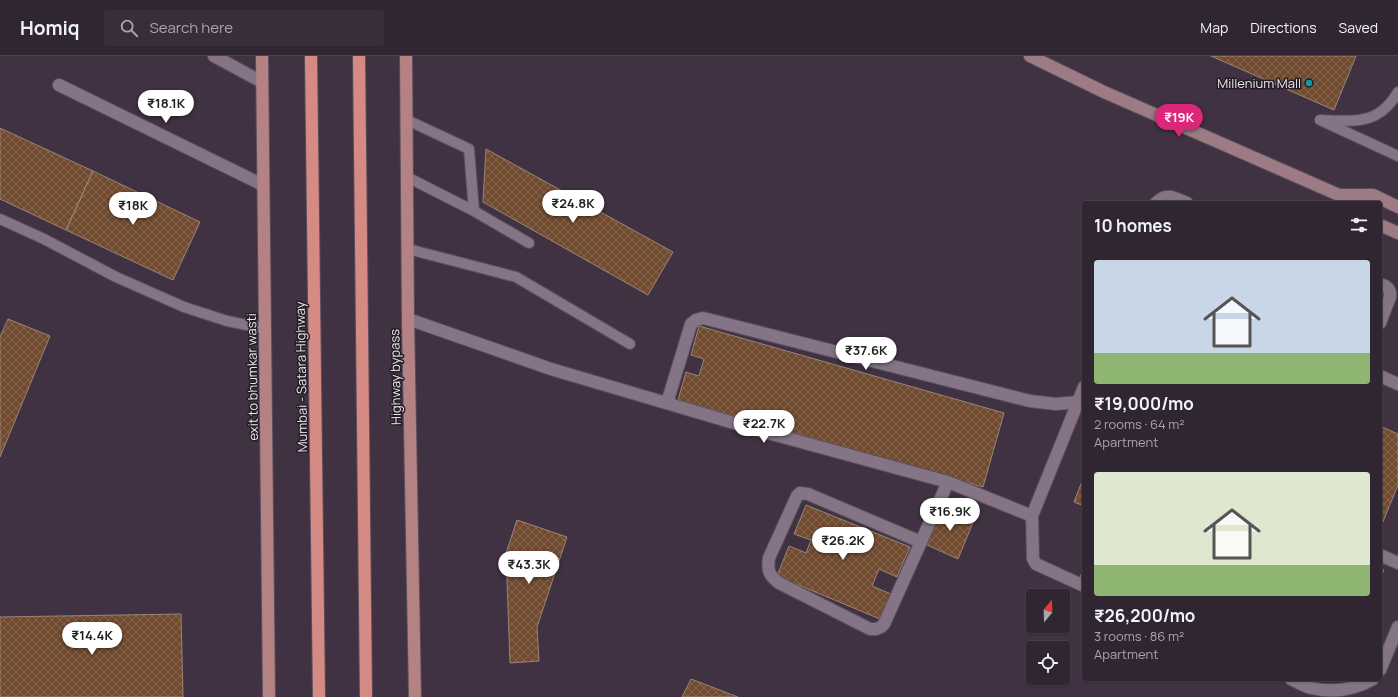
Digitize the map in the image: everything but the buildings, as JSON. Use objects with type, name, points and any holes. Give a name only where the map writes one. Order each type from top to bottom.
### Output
[{"type":"highway","name":"Mumbai - Satara Highway","points":[[311,56],[319,697]]},
{"type":"highway","points":[[359,56],[366,697]]},
{"type":"main road","name":"exit to bhumkar wasti","points":[[262,56],[269,697]]},
{"type":"main road","name":"Highway bypass","points":[[406,56],[408,318],[415,697]]},
{"type":"street","points":[[214,56],[262,82]]},
{"type":"street","points":[[1030,56],[1104,92],[1339,195],[1346,201]]},
{"type":"street","points":[[59,85],[263,185]]},
{"type":"street","points":[[1339,195],[1373,195],[1398,207]]},
{"type":"street","points":[[1159,201],[1164,197],[1171,197],[1182,201]]},
{"type":"street","points":[[1382,226],[1398,233]]},
{"type":"street","points":[[1382,285],[1387,286],[1390,293],[1390,297],[1382,318]]},
{"type":"street","points":[[408,318],[551,369],[761,431],[948,482],[1032,516]]},
{"type":"street","points":[[667,403],[691,324],[702,318],[1030,401],[1056,404],[1081,404],[1032,516],[1034,562],[1038,566],[1082,585]]},
{"type":"street","points":[[1382,377],[1398,384]]},
{"type":"street","points":[[921,542],[808,494],[800,493],[797,496],[769,558],[768,566],[770,576],[779,583],[870,629],[876,629],[884,624],[921,542],[948,482]]},
{"type":"street","points":[[1382,555],[1398,563]]},
{"type":"street","points":[[1382,665],[1398,627]]},
{"type":"street","points":[[1295,681],[1310,688],[1328,690],[1346,689],[1362,685],[1369,681]]},
{"type":"lane","points":[[1398,92],[1393,101],[1372,118],[1352,121],[1320,120],[1398,156]]},
{"type":"lane","points":[[407,120],[469,149],[474,211]]},
{"type":"lane","points":[[407,177],[474,211],[529,243]]},
{"type":"lane","points":[[0,219],[44,239],[116,277],[184,307],[227,321],[266,329]]},
{"type":"lane","points":[[408,249],[516,277],[630,344]]},
{"type":"place","name":"Millenium Mall","points":[[1309,83]]}]
